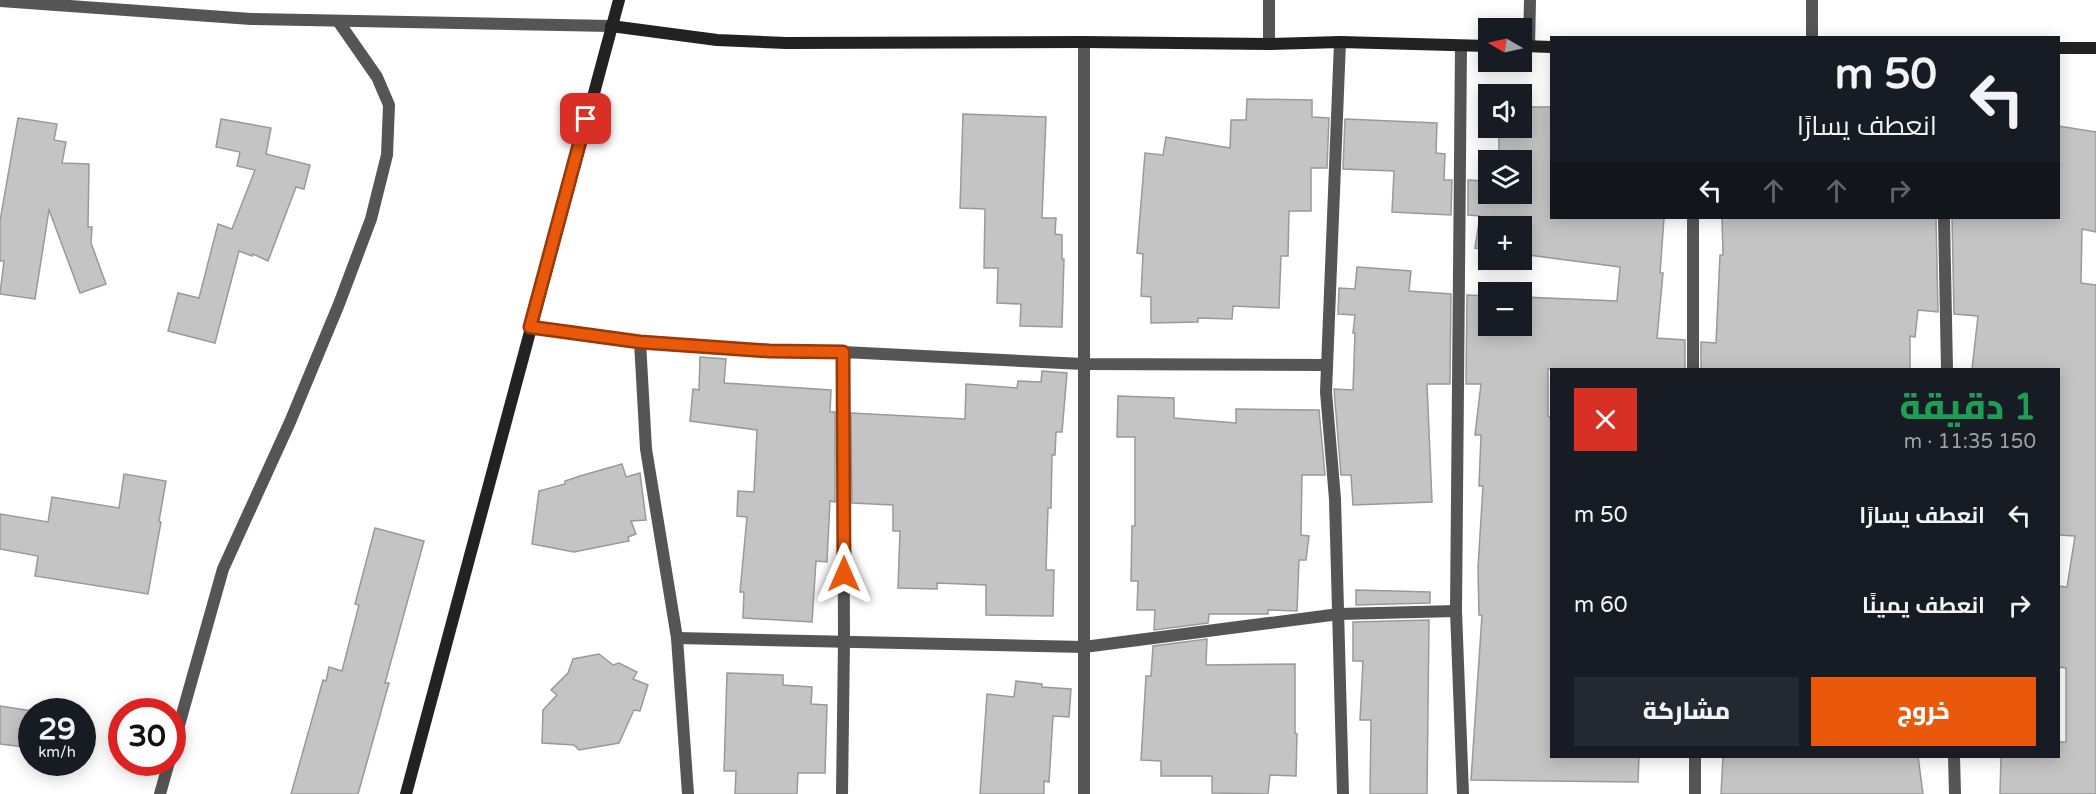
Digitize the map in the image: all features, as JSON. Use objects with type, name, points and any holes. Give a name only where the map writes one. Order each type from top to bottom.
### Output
[{"type":"street","points":[[406,794],[619,0]]},
{"type":"street","points":[[1269,0],[1269,45]]},
{"type":"street","points":[[1528,18],[1530,0]]},
{"type":"street","points":[[1812,0],[1812,36]]},
{"type":"street","points":[[0,1],[168,14],[338,21],[611,26],[717,40],[786,43],[1084,42],[1269,45],[1340,42],[1478,46]]},
{"type":"street","points":[[186,700],[223,569],[290,422],[339,304],[371,219],[387,155],[389,105],[377,77],[338,21]]},
{"type":"street","points":[[1084,42],[1084,794]]},
{"type":"street","points":[[1340,42],[1332,282],[1326,364],[1335,499],[1343,794]]},
{"type":"street","points":[[1461,46],[1456,611],[1463,794]]},
{"type":"street","points":[[1532,46],[1550,46]]},
{"type":"street","points":[[2060,48],[2096,48]]},
{"type":"street","points":[[1693,219],[1693,368]]},
{"type":"street","points":[[1944,219],[1947,368]]},
{"type":"street","points":[[530,327],[640,342],[769,351],[843,352],[1083,364],[1326,364]]},
{"type":"street","points":[[640,342],[646,449],[677,638],[688,794]]},
{"type":"street","points":[[842,794],[843,352]]},
{"type":"street","points":[[677,638],[1084,646],[1339,614],[1456,611]]},
{"type":"street","points":[[1695,758],[1695,794]]},
{"type":"street","points":[[1954,758],[1955,794]]},
{"type":"street","points":[[160,794],[165,776]]},
{"type":"building","points":[[1247,99],[1312,100],[1312,117],[1329,118],[1327,168],[1311,168],[1311,211],[1289,211],[1288,256],[1281,256],[1279,308],[1233,306],[1232,319],[1198,318],[1198,322],[1151,323],[1151,297],[1141,296],[1143,254],[1137,253],[1145,153],[1163,155],[1166,137],[1230,148],[1231,120],[1246,120]]},
{"type":"building","points":[[1532,107],[1550,107],[1550,219],[1664,219],[1660,273],[1663,273],[1657,338],[1685,340],[1685,368],[1548,369],[1550,758],[1639,758],[1638,782],[1471,780],[1482,615],[1479,615],[1478,568],[1483,486],[1479,486],[1481,435],[1475,435],[1481,384],[1466,384],[1467,295],[1478,296],[1478,336],[1532,336],[1532,297],[1617,301],[1620,267],[1532,255],[1532,216],[1468,215],[1468,180],[1478,180],[1478,204],[1532,204],[1532,150],[1499,150],[1499,138],[1532,138]]},
{"type":"building","points":[[963,114],[1046,117],[1042,218],[1056,218],[1055,234],[1062,235],[1062,259],[1064,259],[1062,327],[1020,326],[1021,304],[997,303],[998,268],[984,268],[985,209],[960,208]]},
{"type":"building","points":[[18,118],[57,124],[54,140],[66,142],[62,163],[89,164],[88,227],[92,227],[91,243],[106,284],[80,293],[49,210],[35,299],[0,294],[4,261],[0,261],[0,221]]},
{"type":"building","points":[[221,119],[271,128],[266,154],[310,165],[304,189],[296,187],[268,261],[239,251],[215,343],[168,331],[178,293],[199,298],[218,224],[232,229],[255,170],[237,166],[240,152],[216,147]]},
{"type":"building","points":[[1345,119],[1437,123],[1436,153],[1445,154],[1444,180],[1452,180],[1451,215],[1392,212],[1394,171],[1343,169]]},
{"type":"building","points":[[2060,126],[2096,132],[2096,232],[2082,229],[2081,283],[2096,285],[2096,794],[2000,794],[2001,758],[2060,758],[2060,742],[2066,742],[2066,668],[2060,667],[2060,586],[2067,587],[2075,536],[2060,535],[2060,368],[1972,368],[1978,316],[1954,314],[1952,219],[2060,219]]},
{"type":"building","points":[[1722,219],[1936,219],[1938,312],[1918,310],[1915,337],[1910,336],[1910,368],[1701,368],[1701,342],[1716,343],[1720,255],[1723,255]]},
{"type":"building","points":[[1478,229],[1478,248],[1475,248]]},
{"type":"building","points":[[1357,267],[1411,271],[1409,291],[1451,294],[1450,384],[1427,384],[1432,502],[1353,505],[1351,475],[1341,475],[1334,389],[1353,390],[1355,315],[1338,314],[1339,288],[1355,289]]},
{"type":"building","points":[[700,357],[726,359],[724,383],[831,390],[830,412],[835,412],[835,502],[830,501],[827,562],[816,561],[812,622],[743,618],[744,592],[740,592],[747,517],[737,516],[738,491],[754,492],[757,430],[690,421],[693,389],[699,390]]},
{"type":"building","points":[[1042,371],[1067,373],[1062,432],[1056,432],[1055,455],[1052,455],[1051,508],[1048,508],[1046,570],[1054,570],[1053,616],[986,615],[986,585],[937,583],[937,589],[898,588],[900,531],[893,531],[893,505],[852,503],[851,413],[965,419],[966,384],[1017,388],[1018,381],[1041,382]]},
{"type":"building","points":[[1118,396],[1174,398],[1174,418],[1236,423],[1236,409],[1319,410],[1325,475],[1302,475],[1301,535],[1309,536],[1306,560],[1299,560],[1297,611],[1268,610],[1268,614],[1209,614],[1208,623],[1154,630],[1155,610],[1137,610],[1138,581],[1131,581],[1132,526],[1135,526],[1135,437],[1117,437]]},
{"type":"building","points":[[622,464],[626,477],[640,473],[646,520],[631,521],[636,534],[628,537],[629,541],[574,552],[532,544],[539,491]]},
{"type":"building","points":[[124,474],[166,481],[148,594],[35,576],[38,556],[0,549],[0,514],[48,522],[52,497],[119,508]]},
{"type":"building","points":[[375,528],[424,541],[385,683],[389,683],[358,794],[291,794],[323,680],[326,681],[329,667],[342,671],[359,605],[355,604]]},
{"type":"building","points":[[1356,590],[1430,592],[1430,603],[1356,605]]},
{"type":"building","points":[[1429,620],[1427,794],[1370,794],[1371,720],[1360,720],[1363,661],[1353,661],[1353,622]]},
{"type":"building","points":[[1207,639],[1206,665],[1295,664],[1296,776],[1270,775],[1268,794],[1212,793],[1212,776],[1161,776],[1161,761],[1141,760],[1146,676],[1151,676],[1153,646]]},
{"type":"building","points":[[599,654],[613,665],[619,663],[637,672],[633,679],[648,685],[640,711],[634,710],[619,743],[579,750],[574,745],[542,743],[543,710],[557,695],[551,690],[568,673],[573,659]]},
{"type":"building","points":[[727,673],[783,675],[783,685],[812,687],[811,704],[827,705],[825,773],[798,773],[797,794],[735,794],[736,771],[724,771]]},
{"type":"building","points":[[1016,681],[1042,684],[1042,687],[1071,689],[1069,717],[1053,716],[1049,782],[1044,781],[1044,794],[980,794],[987,694],[1014,697]]},
{"type":"building","points":[[0,706],[18,709],[18,746],[0,744]]},
{"type":"building","points":[[1723,758],[1918,758],[1923,794],[1721,794]]},
{"type":"route","points":[[586,119],[530,327],[640,342],[769,351],[843,352],[844,574]]}]
